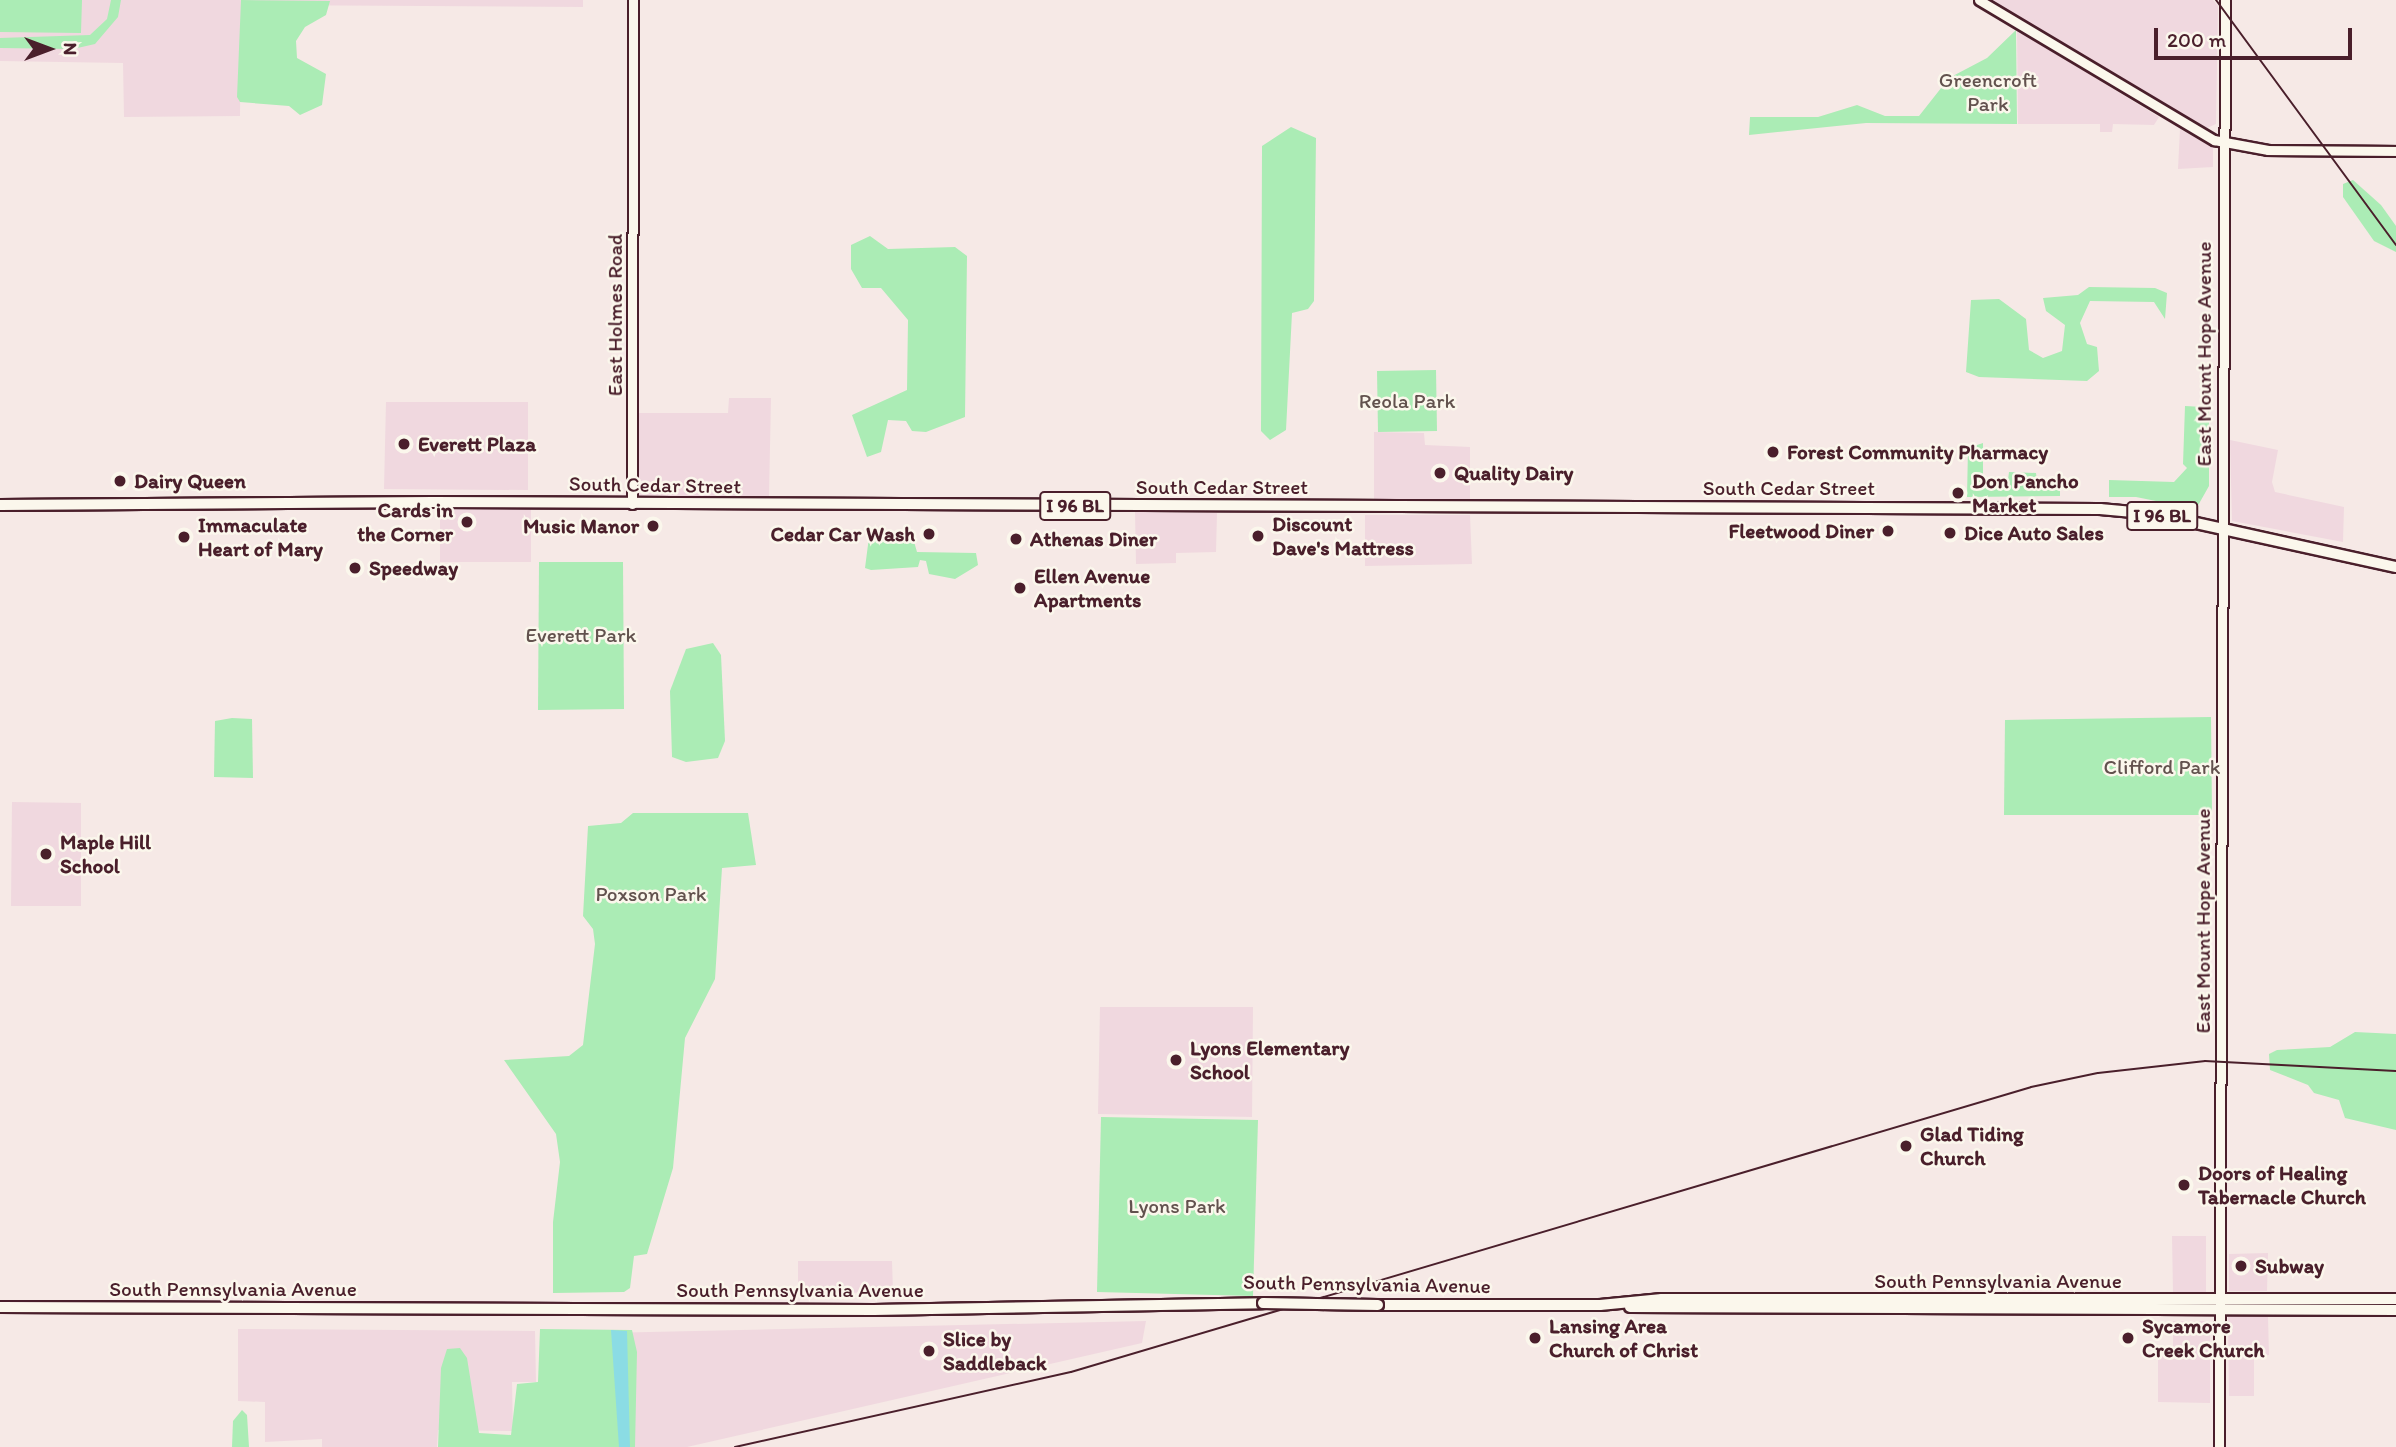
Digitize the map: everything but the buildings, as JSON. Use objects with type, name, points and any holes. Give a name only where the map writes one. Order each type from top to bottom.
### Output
[{"type":"main road","name":"South Cedar Street","points":[[0,505],[632,504],[2093,509],[2144,512],[2396,567]]},
{"type":"main road","name":"South Pennsylvania Avenue","points":[[0,1307],[836,1310],[1263,1303],[1600,1305],[1674,1310],[2396,1300]]},
{"type":"main road","name":"South Pennsylvania Avenue","points":[[2220,1304],[2396,1310]]},
{"type":"street","name":"East Holmes Road","points":[[632,504],[634,0]]},
{"type":"street","points":[[1979,0],[2185,126],[2224,144],[2264,150],[2396,151]]},
{"type":"street","name":"East Mount Hope Avenue","points":[[2219,1447],[2225,0]]},
{"type":"shaded area","points":[[0,0],[583,0],[583,7],[241,5],[240,116],[124,117],[123,63],[0,61]]},
{"type":"shaded area","points":[[1991,0],[2213,0],[2218,6],[2216,124],[2207,128],[2183,117]]},
{"type":"shaded area","points":[[2017,30],[2159,117],[2154,125],[2113,124],[2112,132],[2100,132],[2100,124],[2018,124]]},
{"type":"shaded area","points":[[2180,129],[2213,148],[2213,167],[2178,169]]},
{"type":"shaded area","points":[[729,398],[771,398],[769,496],[638,498],[638,413],[728,413]]},
{"type":"shaded area","points":[[386,402],[528,402],[528,490],[384,489]]},
{"type":"shaded area","points":[[1374,432],[1424,433],[1425,445],[1470,447],[1470,499],[1374,499]]},
{"type":"shaded area","points":[[2230,440],[2278,450],[2272,482],[2275,492],[2344,507],[2343,542],[2232,521]]},
{"type":"shaded area","points":[[440,508],[531,508],[531,562],[440,562]]},
{"type":"shaded area","points":[[1135,512],[1217,513],[1216,552],[1176,553],[1176,563],[1136,564]]},
{"type":"shaded area","points":[[1365,515],[1470,515],[1472,564],[1365,566]]},
{"type":"shaded area","name":"Maple Hill School","points":[[12,802],[81,803],[81,906],[11,906]]},
{"type":"shaded area","name":"Lyons Elementary School","points":[[1100,1007],[1253,1007],[1252,1117],[1098,1114]]},
{"type":"shaded area","points":[[2172,1236],[2206,1236],[2206,1292],[2173,1292]]},
{"type":"shaded area","points":[[2268,1253],[2267,1291],[2229,1291],[2229,1254]]},
{"type":"shaded area","points":[[798,1261],[892,1261],[893,1293],[798,1292]]},
{"type":"shaded area","points":[[2228,1316],[2268,1317],[2269,1355],[2254,1356],[2254,1396],[2229,1396]]},
{"type":"shaded area","points":[[1146,1321],[1142,1343],[687,1447],[626,1447],[604,1333]]},
{"type":"shaded area","points":[[2173,1321],[2210,1321],[2210,1403],[2158,1402],[2158,1356],[2173,1356]]},
{"type":"shaded area","points":[[238,1329],[535,1331],[536,1382],[512,1382],[513,1431],[438,1430],[437,1447],[322,1447],[322,1439],[265,1442],[265,1402],[238,1401]]},
{"type":"green space","points":[[0,0],[82,0],[81,33],[0,32]]},
{"type":"green space","points":[[111,0],[121,0],[118,17],[95,44],[73,49],[0,48],[0,38],[90,35],[107,19]]},
{"type":"green space","points":[[241,0],[330,1],[326,15],[305,27],[296,41],[297,58],[326,74],[322,105],[300,115],[289,106],[240,102],[237,97]]},
{"type":"green space","name":"Greencroft Park","points":[[2016,30],[2017,124],[1866,123],[1749,135],[1750,117],[1818,117],[1857,105],[1885,116],[1919,116],[1949,78],[1987,58]]},
{"type":"green space","points":[[1291,127],[1316,138],[1314,301],[1308,309],[1292,313],[1286,430],[1270,440],[1261,431],[1262,146]]},
{"type":"green space","points":[[2353,180],[2381,205],[2396,226],[2396,252],[2374,241],[2343,197],[2343,184]]},
{"type":"green space","points":[[870,236],[888,249],[955,247],[967,256],[965,417],[926,432],[912,431],[906,421],[888,420],[881,452],[867,457],[852,415],[907,390],[908,320],[881,288],[862,288],[851,269],[851,245]]},
{"type":"green space","points":[[2089,287],[2155,288],[2167,293],[2165,319],[2154,302],[2090,301],[2080,323],[2087,344],[2097,347],[2099,371],[2087,381],[1979,377],[1966,372],[1971,300],[1999,299],[2026,319],[2029,350],[2043,358],[2062,351],[2065,325],[2046,311],[2043,298],[2078,295]]},
{"type":"green space","name":"Reola Park","points":[[1436,370],[1437,431],[1378,432],[1377,371]]},
{"type":"green space","points":[[2203,381],[2209,381],[2209,486],[2196,509],[2136,497],[2109,497],[2109,480],[2174,482],[2187,468],[2183,464],[2185,406],[2203,407]]},
{"type":"green space","points":[[1983,443],[1983,481],[2008,480],[2009,472],[2036,473],[2037,481],[2060,481],[2060,496],[1967,497],[1968,448]]},
{"type":"green space","points":[[869,537],[913,538],[917,552],[976,553],[978,565],[955,579],[929,574],[926,561],[920,560],[918,567],[871,570],[865,568]]},
{"type":"green space","name":"Everett Park","points":[[539,562],[623,562],[624,709],[538,710]]},
{"type":"green space","points":[[713,643],[721,655],[725,741],[718,758],[686,762],[672,757],[670,691],[686,649]]},
{"type":"green space","name":"Clifford Park","points":[[2211,717],[2212,815],[2004,815],[2005,720]]},
{"type":"green space","points":[[252,719],[253,778],[214,777],[215,721]]},
{"type":"green space","name":"Poxson Park","points":[[633,813],[748,813],[756,865],[722,868],[715,979],[685,1038],[673,1168],[647,1254],[634,1256],[630,1288],[624,1292],[553,1293],[553,1222],[560,1162],[556,1134],[504,1060],[569,1056],[583,1045],[595,944],[593,929],[583,916],[588,826],[621,823]]},
{"type":"green space","points":[[2355,1032],[2396,1034],[2396,1130],[2345,1118],[2339,1100],[2314,1093],[2308,1085],[2270,1070],[2269,1054],[2277,1050],[2330,1047]]},
{"type":"green space","name":"Lyons Park","points":[[1101,1117],[1258,1120],[1253,1296],[1097,1292]]},
{"type":"green space","points":[[540,1329],[632,1330],[637,1352],[635,1447],[438,1447],[441,1368],[447,1349],[460,1348],[467,1358],[479,1433],[511,1435],[517,1384],[538,1382]]},
{"type":"green space","points":[[242,1410],[247,1415],[249,1447],[232,1447],[233,1421]]},
{"type":"water","points":[[611,1330],[627,1331],[630,1447],[619,1447]]},
{"type":"railway","points":[[2216,0],[2396,245]]},
{"type":"railway","points":[[735,1447],[1071,1372],[2031,1087],[2098,1073],[2205,1061],[2396,1071]]},
{"type":"place","name":"Everett Plaza","points":[[404,444]]},
{"type":"place","name":"Forest Community Pharmacy","points":[[1773,452]]},
{"type":"place","name":"Quality Dairy","points":[[1440,473]]},
{"type":"place","name":"Dairy Queen","points":[[120,481]]},
{"type":"place","name":"Don Pancho Market","points":[[1958,493]]},
{"type":"place","name":"Cards in the Corner","points":[[467,522]]},
{"type":"place","name":"Music Manor","points":[[653,526]]},
{"type":"place","name":"Fleetwood Diner","points":[[1888,531]]},
{"type":"place","name":"Dice Auto Sales","points":[[1950,533]]},
{"type":"place","name":"Cedar Car Wash","points":[[929,534]]},
{"type":"place","name":"Discount Dave's Mattress","points":[[1258,536]]},
{"type":"place","name":"Immaculate Heart of Mary","points":[[184,537]]},
{"type":"place","name":"Athenas Diner","points":[[1016,539]]},
{"type":"place","name":"Speedway","points":[[355,568]]},
{"type":"place","name":"Ellen Avenue Apartments","points":[[1020,588]]},
{"type":"place","name":"Maple Hill School","points":[[46,854]]},
{"type":"place","name":"Lyons Elementary School","points":[[1176,1060]]},
{"type":"place","name":"Glad Tiding Church","points":[[1906,1146]]},
{"type":"place","name":"Doors of Healing Tabernacle Church","points":[[2184,1185]]},
{"type":"place","name":"Subway","points":[[2241,1266]]},
{"type":"place","name":"Lansing Area Church of Christ","points":[[1535,1338]]},
{"type":"place","name":"Sycamore Creek Church","points":[[2128,1338]]},
{"type":"place","name":"Slice by Saddleback","points":[[929,1351]]}]
